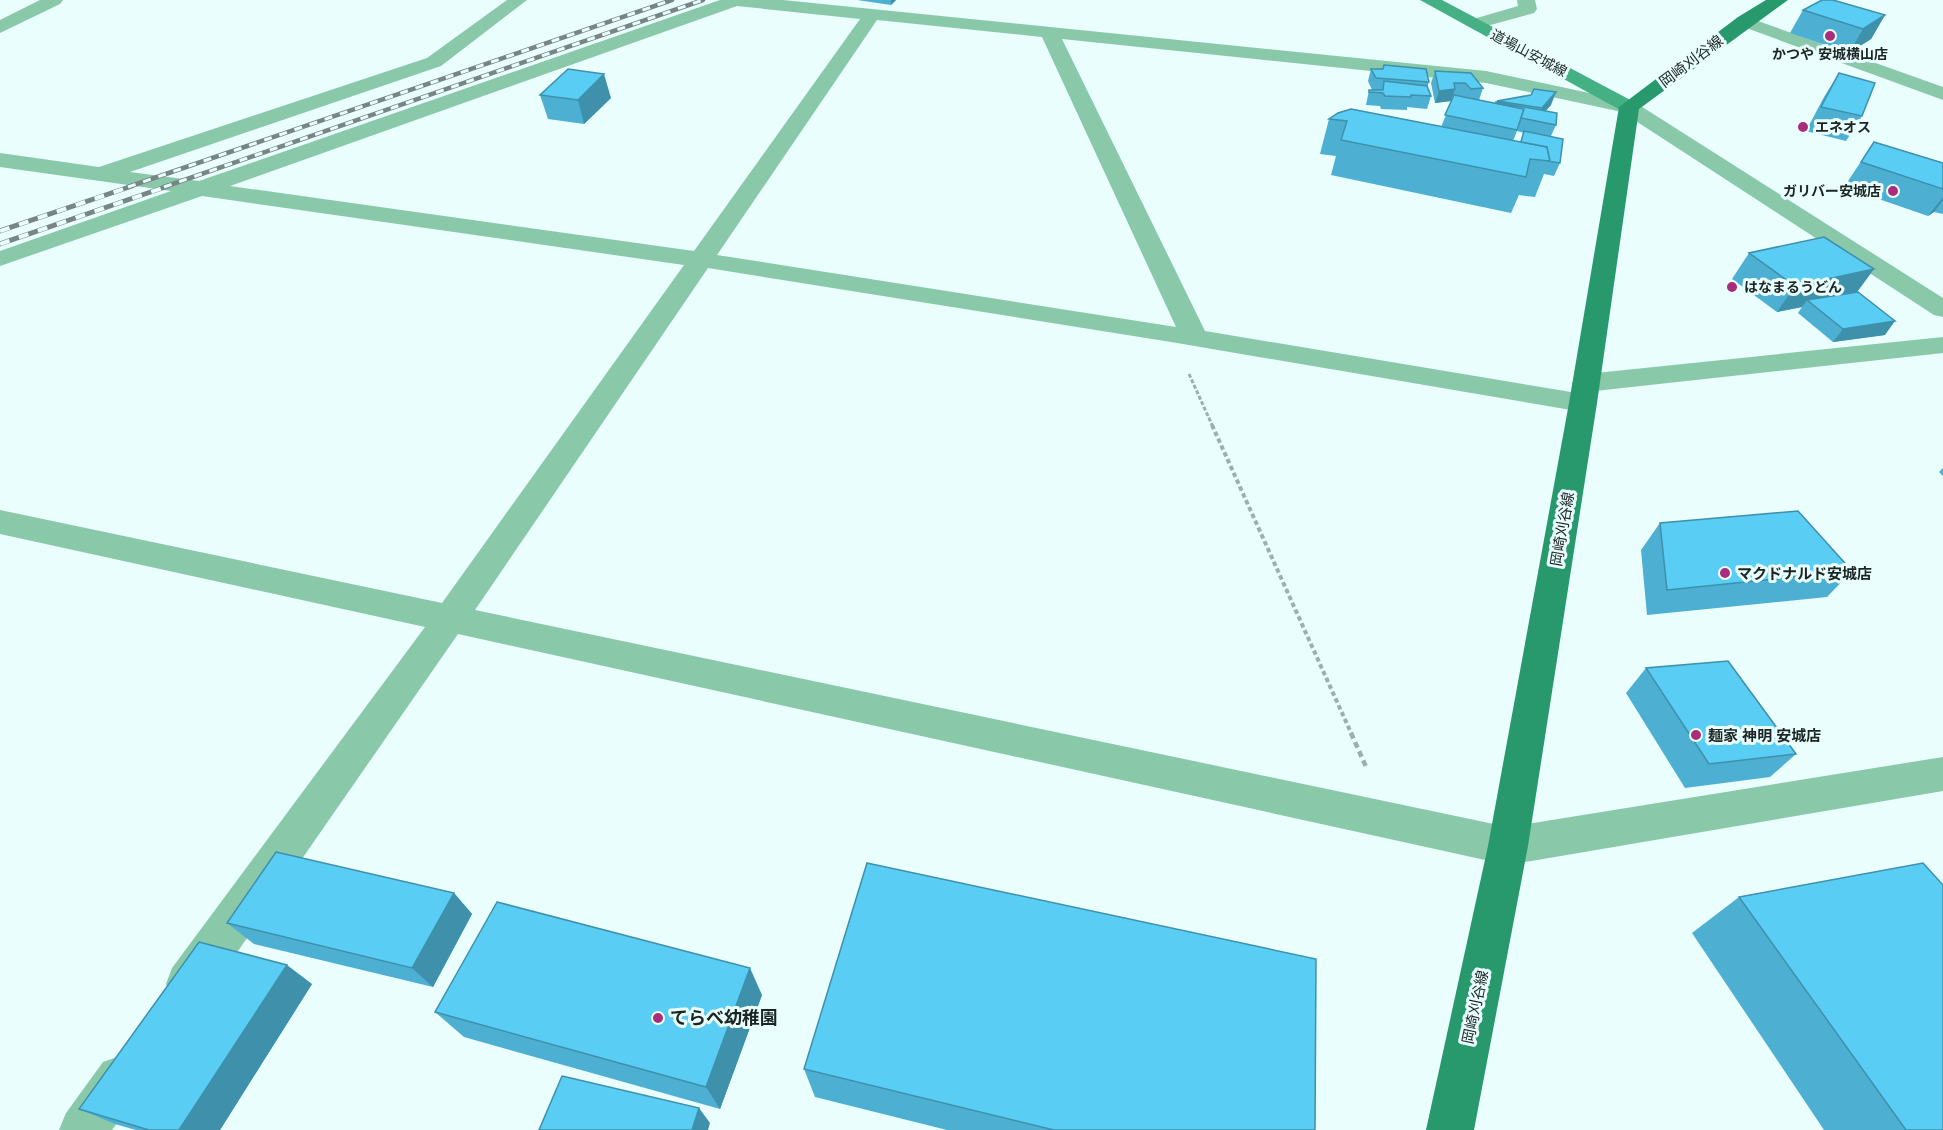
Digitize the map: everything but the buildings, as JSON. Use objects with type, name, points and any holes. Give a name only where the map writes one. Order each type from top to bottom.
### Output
[{"type":"main road","name":"道場山安城線","points":[[1429,0],[1629,107]]},
{"type":"main road","name":"岡崎刈谷線","points":[[1450,1130],[1508,846],[1585,393],[1629,107],[1744,21],[1779,0]]},
{"type":"street","points":[[0,27],[54,0]]},
{"type":"street","points":[[100,175],[434,62],[518,0]]},
{"type":"street","points":[[730,0],[1486,77],[1629,107],[1943,309]]},
{"type":"street","points":[[0,259],[736,0]]},
{"type":"street","points":[[1476,24],[1518,14],[1528,9],[1526,0]]},
{"type":"street","points":[[166,1014],[451,618],[872,14]]},
{"type":"street","points":[[1744,21],[1943,94]]},
{"type":"street","points":[[1049,32],[1183,336]]},
{"type":"street","points":[[0,160],[194,190],[702,260],[1183,336],[1585,393],[1943,345]]},
{"type":"street","points":[[0,522],[1508,846],[1941,778]]},
{"type":"street","points":[[83,1130],[138,1053]]},
{"type":"path","points":[[1183,336],[1391,821]]},
{"type":"railway","points":[[128,187],[672,0]]},
{"type":"railway","points":[[164,187],[703,0]]},
{"type":"railway","points":[[0,231],[132,186]]},
{"type":"railway","points":[[0,244],[168,186]]},
{"type":"place","name":"かつや 安城横山店","points":[[1830,36]]},
{"type":"place","name":"エネオス","points":[[1803,127]]},
{"type":"place","name":"ガリバー安城店","points":[[1893,191]]},
{"type":"place","name":"はなまるうどん","points":[[1732,287]]},
{"type":"place","name":"マクドナルド安城店","points":[[1725,573]]},
{"type":"place","name":"麺家 神明 安城店","points":[[1696,735]]},
{"type":"place","name":"てらべ幼稚園","points":[[658,1018]]}]
